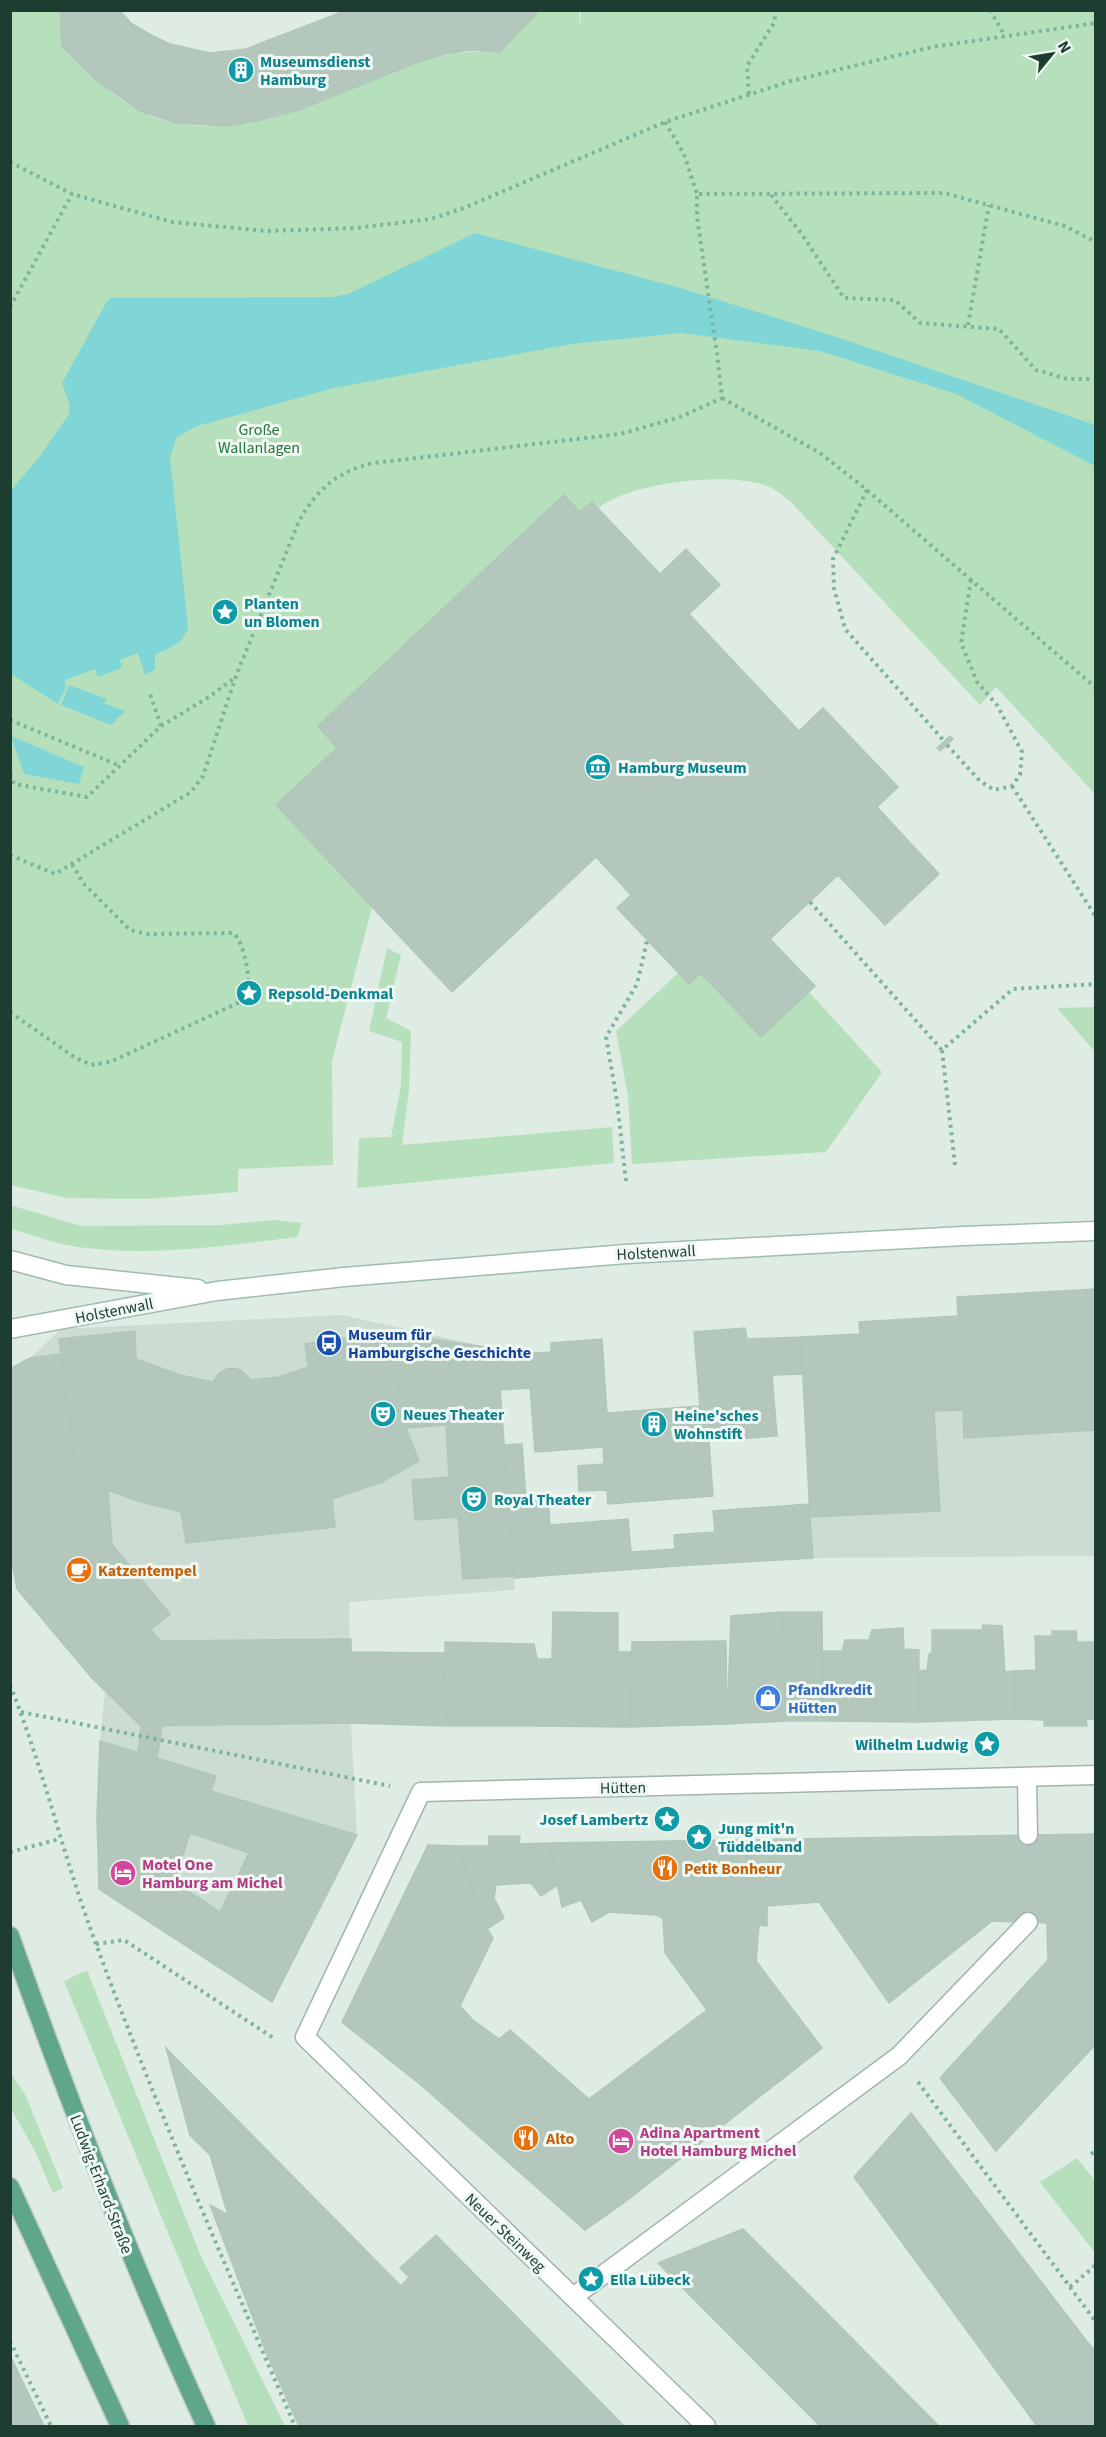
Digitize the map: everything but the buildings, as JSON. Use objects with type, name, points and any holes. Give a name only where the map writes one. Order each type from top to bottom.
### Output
[{"type":"main road","name":"Ludwig-Erhard-Straße","points":[[10,1936],[53,2057],[130,2256],[206,2427]]},
{"type":"main road","points":[[10,1951],[24,1974]]},
{"type":"main road","points":[[10,2187],[120,2427]]},
{"type":"street","name":"Holstenwall","points":[[10,1329],[217,1291],[344,1277],[626,1254],[1095,1231]]},
{"type":"street","name":"Holstenwall","points":[[10,1260],[66,1275],[217,1291]]},
{"type":"street","name":"Hütten","points":[[421,1792],[1095,1775]]},
{"type":"street","points":[[1028,1777],[1028,1835]]},
{"type":"street","points":[[305,2037],[421,1792]]},
{"type":"street","points":[[573,2297],[899,2056],[1028,1922]]},
{"type":"street","name":"Neuer Steinweg","points":[[305,2037],[706,2427]]},
{"type":"path","points":[[748,94],[747,66],[774,23],[776,10]]},
{"type":"path","points":[[990,10],[1005,36]]},
{"type":"path","points":[[10,162],[72,194],[172,222],[267,231],[396,225],[431,219],[464,208],[665,122],[791,81],[932,47],[1095,23]]},
{"type":"path","points":[[665,122],[684,154],[697,194],[697,217],[722,398]]},
{"type":"path","points":[[697,194],[770,195],[849,191],[944,193],[1065,226],[1095,242]]},
{"type":"path","points":[[10,307],[72,194]]},
{"type":"path","points":[[770,195],[801,233],[844,298],[895,300],[920,323],[999,329],[1036,370],[1067,379],[1095,380]]},
{"type":"path","points":[[968,326],[989,205]]},
{"type":"path","points":[[722,398],[820,453],[867,489],[1095,688]]},
{"type":"path","points":[[10,855],[55,874],[191,792],[203,776],[236,676],[299,521],[324,485],[341,473],[374,463],[620,434],[680,417],[722,398]]},
{"type":"path","points":[[867,489],[833,559],[834,588],[845,629],[980,781],[994,790],[1012,786],[1020,775],[1022,752],[997,705],[977,682],[961,643],[971,578]]},
{"type":"path","points":[[10,774],[14,784],[87,797],[161,726],[209,697],[236,676]]},
{"type":"path","points":[[149,691],[161,726]]},
{"type":"path","points":[[10,720],[118,765]]},
{"type":"path","points":[[1012,786],[1095,917]]},
{"type":"path","points":[[10,1012],[74,1057],[91,1065],[110,1062],[248,997],[249,981],[241,942],[233,933],[147,934],[130,930],[83,883],[72,864]]},
{"type":"path","points":[[810,902],[942,1050],[955,1165]]},
{"type":"path","points":[[626,1181],[617,1101],[606,1037],[637,984],[647,941]]},
{"type":"path","points":[[942,1050],[1013,989],[1095,984]]},
{"type":"path","points":[[10,1685],[33,1744],[60,1839],[96,1944],[198,2199],[295,2427]]},
{"type":"path","points":[[21,1712],[421,1792]]},
{"type":"path","points":[[10,1852],[60,1839]]},
{"type":"path","points":[[96,1944],[124,1940],[276,2040],[305,2037]]},
{"type":"path","points":[[899,2056],[1095,2322]]},
{"type":"path","points":[[1070,2287],[1095,2265]]},
{"type":"path","points":[[10,2341],[51,2427]]},
{"type":"shaded area","points":[[1095,1289],[1095,1556],[813,1558],[801,1337],[860,1334],[859,1322],[958,1316],[957,1297]]},
{"type":"shaded area","points":[[342,1315],[497,1349],[515,1590],[349,1602],[351,1723],[357,1835],[272,2002],[99,1889],[100,1741],[105,1691],[17,1589],[10,1551],[30,1358],[61,1329]]},
{"type":"green space","name":"Planten un Blomen","points":[[581,10],[1095,11],[1095,794],[996,687],[980,705],[790,501],[773,489],[729,479],[680,482],[633,491],[598,508],[592,502],[580,512],[564,495],[318,726],[337,748],[277,805],[372,907],[332,1061],[333,1165],[238,1169],[238,1192],[146,1199],[66,1198],[11,1185],[11,11],[60,11],[62,46],[118,97],[162,120],[187,125],[213,126],[239,124],[291,112],[316,104],[398,69],[435,57],[500,52],[538,11],[579,11],[580,28]]},
{"type":"green space","points":[[387,948],[401,955],[386,1018],[411,1031],[409,1089],[402,1145],[612,1127],[614,1163],[357,1188],[359,1138],[391,1137],[401,1086],[402,1042],[369,1031]]},
{"type":"green space","points":[[678,973],[689,984],[701,973],[761,1037],[809,992],[882,1072],[826,1152],[632,1164],[628,1096],[616,1031]]},
{"type":"green space","points":[[1096,1007],[1095,1052],[1057,1008]]},
{"type":"green space","points":[[10,1205],[81,1226],[221,1225],[274,1220],[302,1223],[297,1237],[160,1251],[105,1250],[61,1244],[11,1229]]},
{"type":"green space","points":[[87,1970],[200,2254],[285,2426],[248,2426],[64,1981]]},
{"type":"green space","points":[[11,2074],[25,2094],[63,2188],[53,2193],[34,2149],[11,2109]]},
{"type":"green space","points":[[1077,2158],[1095,2181],[1095,2253],[1040,2182]]},
{"type":"water","points":[[475,233],[684,289],[846,340],[1095,425],[1095,466],[956,394],[820,351],[681,333],[572,344],[334,388],[197,426],[177,437],[170,457],[188,627],[179,642],[155,655],[155,669],[145,675],[138,653],[120,660],[122,668],[98,677],[95,669],[65,680],[66,687],[58,704],[11,674],[11,490],[37,460],[69,414],[70,406],[62,383],[106,303],[111,298],[332,297],[348,294]]},
{"type":"water","points":[[69,685],[107,699],[104,703],[125,711],[111,725],[61,705]]},
{"type":"water","points":[[11,736],[84,767],[79,784],[24,774]]},
{"type":"place","name":"Museumsdienst Hamburg","points":[[241,70]]},
{"type":"place","name":"Planten un Blomen","points":[[225,612]]},
{"type":"place","name":"Hamburg Museum","points":[[598,767]]},
{"type":"place","name":"Repsold-Denkmal","points":[[249,993]]},
{"type":"place","name":"Museum für Hamburgische Geschichte","points":[[329,1343]]},
{"type":"place","name":"Neues Theater","points":[[383,1414]]},
{"type":"place","name":"Heine'sches Wohnstift","points":[[654,1424]]},
{"type":"place","name":"Royal Theater","points":[[474,1499]]},
{"type":"place","name":"Katzentempel","points":[[79,1570]]},
{"type":"place","name":"Pfandkredit Hütten","points":[[768,1698]]},
{"type":"place","name":"Wilhelm Ludwig","points":[[987,1744]]},
{"type":"place","name":"Josef Lambertz","points":[[667,1819]]},
{"type":"place","name":"Jung mit'n Tüddelband","points":[[699,1837]]},
{"type":"place","name":"Petit Bonheur","points":[[665,1868]]},
{"type":"place","name":"Motel One Hamburg am Michel","points":[[123,1873]]},
{"type":"place","name":"Alto","points":[[526,2138]]},
{"type":"place","name":"Adina Apartment Hotel Hamburg Michel","points":[[621,2141]]},
{"type":"place","name":"Ella Lübeck","points":[[591,2279]]},
{"type":"park label","name":"Große Wallanlagen","points":[[259,438]]}]
